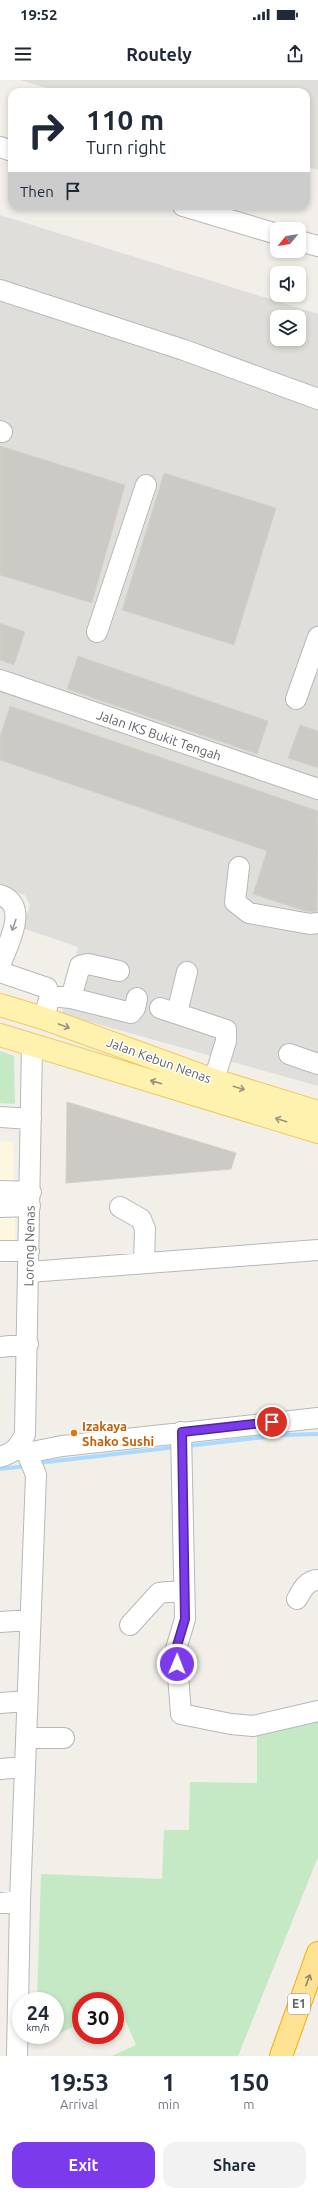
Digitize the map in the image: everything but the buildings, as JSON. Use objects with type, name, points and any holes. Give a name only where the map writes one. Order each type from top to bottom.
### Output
[{"type":"highway","name":"E1","points":[[281,2056],[318,1953]]},
{"type":"main road","name":"Jalan Kebun Nenas","points":[[0,1005],[44,1018],[214,1080],[318,1112]]},
{"type":"main road","name":"Jalan Kebun Nenas","points":[[0,1035],[318,1132]]},
{"type":"street","points":[[196,210],[270,232]]},
{"type":"street","points":[[306,243],[318,246]]},
{"type":"street","points":[[0,290],[184,350],[318,399]]},
{"type":"street","points":[[97,632],[146,485]]},
{"type":"street","points":[[296,699],[318,637]]},
{"type":"street","name":"Jalan IKS Bukit Tengah","points":[[0,680],[318,789]]},
{"type":"street","points":[[239,867],[235,902],[249,912],[310,924],[318,923]]},
{"type":"street","points":[[0,895],[8,897],[15,906],[17,916],[0,966]]},
{"type":"street","points":[[71,998],[80,966],[88,964],[118,971]]},
{"type":"street","points":[[0,972],[47,988],[50,996],[44,1018]]},
{"type":"street","points":[[188,972],[169,1011],[226,1030],[226,1040],[214,1080]]},
{"type":"street","points":[[50,996],[71,998],[131,1013],[135,1008],[137,998]]},
{"type":"street","name":"Lorong Nenas","points":[[17,2056],[20,1901],[30,1620],[28,1459],[25,1434],[28,1344],[32,1045]]},
{"type":"street","points":[[289,1054],[318,1064]]},
{"type":"street","points":[[0,1116],[31,1119]]},
{"type":"street","points":[[0,1191],[30,1199]]},
{"type":"street","points":[[0,1208],[30,1199]]},
{"type":"street","points":[[120,1206],[141,1220],[145,1229],[144,1263]]},
{"type":"street","points":[[29,1272],[318,1250]]},
{"type":"street","points":[[0,1251],[29,1251]]},
{"type":"street","points":[[0,1347],[28,1344]]},
{"type":"street","points":[[0,1457],[10,1454],[28,1459],[62,1446],[182,1441],[318,1418]]},
{"type":"street","points":[[182,1441],[185,1619],[176,1649],[181,1714],[231,1724],[253,1726],[318,1711]]},
{"type":"street","points":[[297,1599],[304,1586],[314,1580],[318,1580]]},
{"type":"street","points":[[130,1625],[159,1593],[184,1590]]},
{"type":"street","points":[[0,1622],[30,1620]]},
{"type":"street","points":[[0,1703],[27,1701]]},
{"type":"street","points":[[26,1738],[64,1738]]},
{"type":"street","points":[[0,1769],[25,1767]]},
{"type":"street","points":[[0,1903],[20,1901]]},
{"type":"shaded area","points":[[20,80],[318,80],[318,170],[310,167],[310,88],[47,88]]},
{"type":"shaded area","points":[[0,215],[270,299],[270,302],[279,302],[305,310],[270,310],[270,346],[306,346],[306,310],[318,314],[318,1086],[62,1014],[78,947],[22,928],[30,905],[25,895],[0,887]]},
{"type":"shaded area","points":[[0,1141],[13,1142],[16,1261],[0,1263]]},
{"type":"green space","points":[[0,1051],[14,1056],[15,1104],[0,1103]]},
{"type":"green space","points":[[318,1716],[318,1857],[238,2056],[112,2056],[136,2045],[124,2017],[124,1992],[72,1992],[72,2027],[64,2031],[64,1992],[37,1992],[41,1874],[162,1879],[164,1830],[189,1830],[190,1782],[257,1783],[257,1732]]},
{"type":"waterway","points":[[187,1446],[283,1435],[318,1434]]},
{"type":"waterway","points":[[38,1463],[176,1447]]},
{"type":"waterway","points":[[0,1469],[27,1466]]},
{"type":"place","name":"Izakaya Shako Sushi","points":[[74,1433]]},
{"type":"route","points":[[177,1664],[176,1649],[185,1619],[182,1432],[272,1422]]}]
